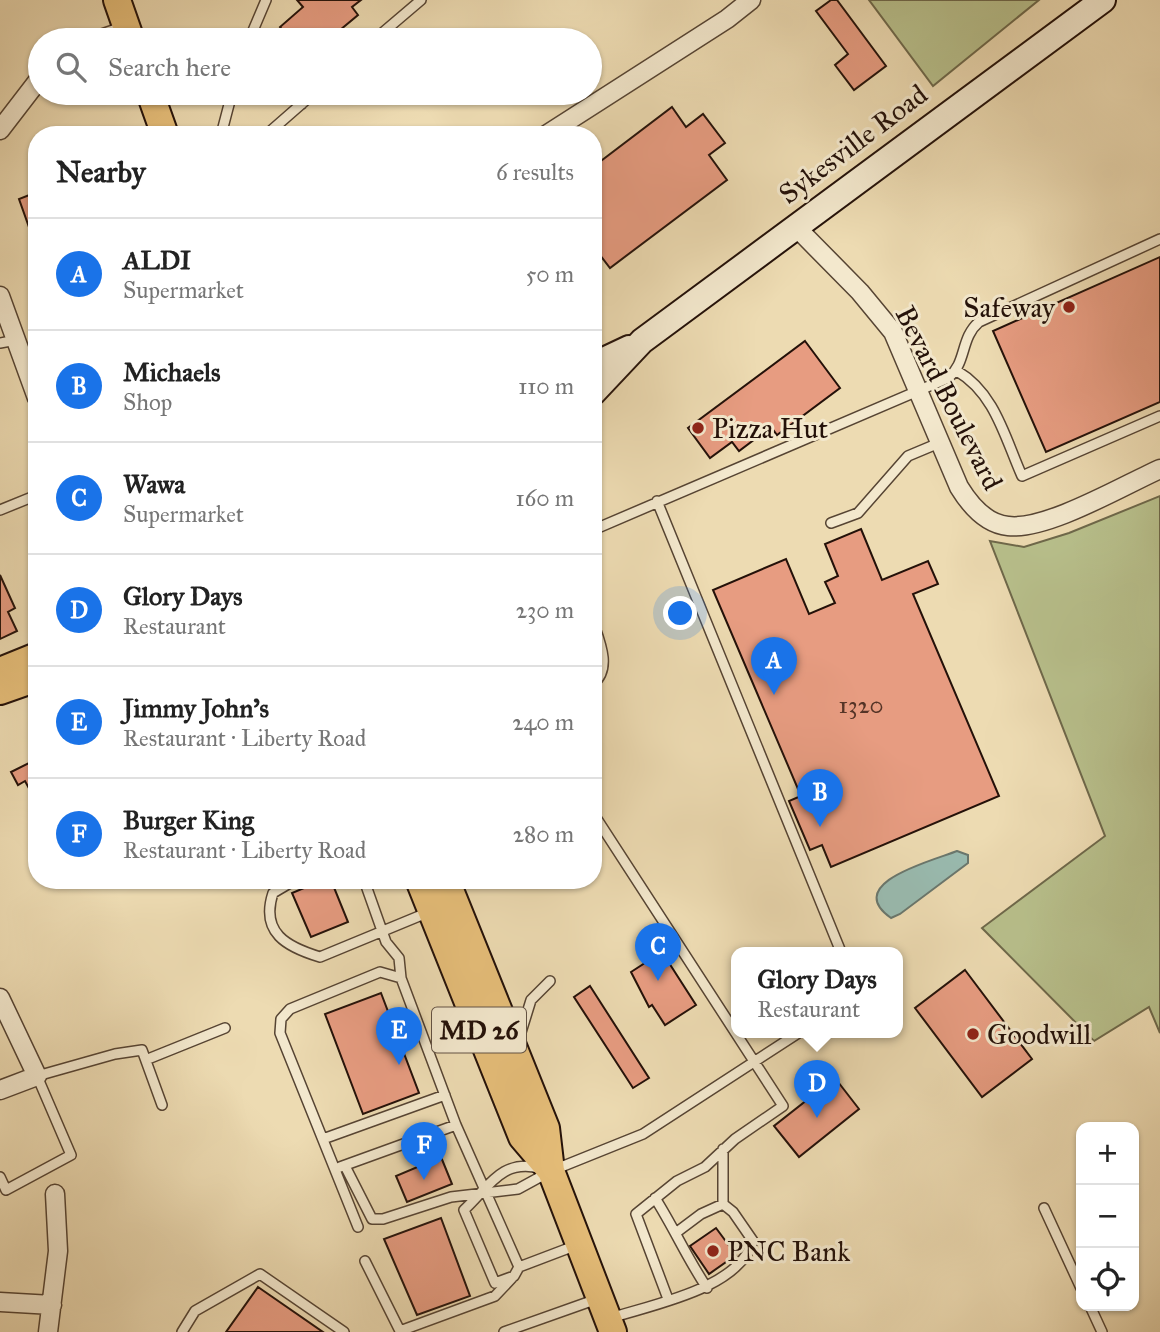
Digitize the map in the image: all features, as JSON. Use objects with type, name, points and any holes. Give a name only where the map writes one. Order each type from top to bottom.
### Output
[{"type":"main road","points":[[117,0],[127,28]]},
{"type":"main road","name":"Sykesville Road","points":[[602,383],[642,341],[1103,0]]},
{"type":"main road","points":[[154,105],[162,126]]},
{"type":"main road","name":"Sykesville Road","points":[[602,361],[642,341]]},
{"type":"main road","points":[[0,671],[28,660]]},
{"type":"main road","points":[[0,691],[28,681]]},
{"type":"main road","name":"MD 26","points":[[422,889],[522,1137],[551,1171]]},
{"type":"main road","name":"MD 26","points":[[450,889],[546,1128],[551,1171],[608,1316]]},
{"type":"street","points":[[602,99],[727,19],[751,0]]},
{"type":"street","points":[[0,130],[28,94]]},
{"type":"street","points":[[560,126],[593,105]]},
{"type":"street","name":"Bevard Boulevard","points":[[795,226],[879,313],[893,332],[939,443],[969,503],[982,515],[1007,526],[1038,523],[1160,469]]},
{"type":"street","points":[[0,296],[8,342],[28,381]]},
{"type":"street","points":[[0,998],[37,1076],[0,1090]]},
{"type":"street","points":[[48,1332],[58,1251],[55,1194]]},
{"type":"street","points":[[0,1302],[52,1305]]},
{"type":"lane","points":[[254,28],[265,0]]},
{"type":"lane","points":[[388,28],[421,0]]},
{"type":"lane","points":[[223,126],[229,105]]},
{"type":"lane","points":[[276,126],[301,105]]},
{"type":"lane","points":[[602,526],[948,378],[957,371],[967,337],[979,322],[1160,239]]},
{"type":"lane","points":[[957,371],[971,379],[987,396],[1022,476],[1160,416]]},
{"type":"lane","points":[[831,523],[858,513],[908,456],[939,443]]},
{"type":"lane","points":[[0,510],[28,499]]},
{"type":"lane","points":[[657,502],[839,947]]},
{"type":"lane","points":[[602,653],[602,673]]},
{"type":"lane","points":[[602,827],[731,1031]]},
{"type":"lane","points":[[280,889],[273,893],[269,907],[279,939],[295,949],[320,957],[431,911]]},
{"type":"lane","points":[[368,889],[386,942],[399,958],[401,978],[456,1125],[517,1272]]},
{"type":"lane","points":[[401,978],[380,972],[290,1009],[281,1019],[280,1033],[323,1139],[372,1219],[383,1219],[451,1196],[517,1189],[551,1171],[643,1135],[791,1038]]},
{"type":"lane","points":[[515,1051],[531,1000],[550,981]]},
{"type":"lane","points":[[148,1059],[225,1028]]},
{"type":"lane","points":[[668,1299],[636,1214],[677,1181],[705,1167],[723,1149],[783,1106],[736,1038]]},
{"type":"lane","points":[[0,1177],[6,1190],[71,1155],[37,1076],[115,1054],[142,1050],[148,1059],[162,1105]]},
{"type":"lane","points":[[323,1139],[445,1095]]},
{"type":"lane","points":[[340,1167],[456,1125]]},
{"type":"lane","points":[[723,1149],[723,1204]]},
{"type":"lane","points":[[551,1171],[526,1165],[496,1175],[484,1192],[464,1210],[495,1283],[580,1244]]},
{"type":"lane","points":[[340,1167],[358,1227]]},
{"type":"lane","points":[[655,1198],[677,1232],[682,1250],[707,1287]]},
{"type":"lane","points":[[677,1232],[701,1214],[723,1204]]},
{"type":"lane","points":[[504,1332],[608,1316],[707,1287],[743,1261],[753,1241],[733,1212],[723,1204]]},
{"type":"lane","points":[[1044,1208],[1076,1277]]},
{"type":"lane","points":[[365,1261],[400,1331],[495,1296],[517,1272]]},
{"type":"lane","points":[[182,1332],[195,1311],[260,1274],[344,1332]]},
{"type":"lane","points":[[1092,1311],[1102,1332]]},
{"type":"green space","points":[[869,0],[1039,0],[933,86]]},
{"type":"green space","points":[[1160,496],[1160,1033],[1149,1007],[1094,1041],[982,928],[1105,836],[990,541],[1024,547],[1069,533]]},
{"type":"water","points":[[957,851],[968,855],[968,863],[900,914],[891,918],[879,905],[877,894],[884,884],[897,875]]},
{"type":"building","points":[[297,0],[361,0],[352,7],[358,15],[342,28],[281,28],[303,7]]},
{"type":"building","points":[[831,0],[837,0],[886,66],[854,90],[835,65],[848,54],[816,11]]},
{"type":"building","points":[[672,107],[686,127],[703,114],[725,143],[709,155],[727,180],[610,268],[602,258],[602,160]]},
{"type":"building","points":[[28,196],[28,224],[19,199]]},
{"type":"building","points":[[1160,257],[1160,402],[1046,452],[993,331]]},
{"type":"building","points":[[805,341],[840,388],[777,435],[771,427],[739,451],[732,442],[710,458],[688,428]]},
{"type":"building","points":[[861,529],[882,580],[928,561],[938,584],[913,594],[999,796],[831,867],[822,845],[810,850],[789,801],[801,796],[713,590],[786,559],[809,614],[835,603],[825,582],[838,576],[825,544]]},
{"type":"building","points":[[0,575],[15,608],[8,612],[17,631],[0,639]]},
{"type":"building","points":[[28,764],[28,786],[25,781],[18,785],[11,772]]},
{"type":"building","points":[[302,889],[335,889],[348,922],[311,937],[292,893]]},
{"type":"building","points":[[662,952],[696,1005],[665,1025],[652,1005],[649,1007],[631,972]]},
{"type":"building","name":"Goodwill","points":[[965,970],[1032,1059],[982,1097],[915,1008]]},
{"type":"building","points":[[590,986],[649,1078],[633,1088],[574,997]]},
{"type":"building","points":[[381,993],[419,1093],[363,1114],[325,1014]]},
{"type":"building","points":[[835,1078],[859,1109],[799,1157],[774,1126]]},
{"type":"building","points":[[441,1157],[452,1184],[407,1202],[396,1176]]},
{"type":"building","points":[[441,1218],[470,1296],[417,1315],[384,1239]]},
{"type":"building","name":"PNC Bank","points":[[716,1228],[736,1255],[709,1274],[690,1246]]},
{"type":"building","points":[[258,1287],[323,1332],[226,1332]]},
{"type":"place","name":"Safeway","points":[[1069,307]]},
{"type":"place","name":"Pizza Hut","points":[[698,428]]},
{"type":"place","name":"ALDI","points":[[774,695]]},
{"type":"place","name":"Michaels","points":[[820,827]]},
{"type":"place","name":"Wawa","points":[[658,981]]},
{"type":"place","name":"Goodwill","points":[[973,1034]]},
{"type":"place","name":"Jimmy John's","points":[[399,1065]]},
{"type":"place","name":"Glory Days","points":[[817,1118]]},
{"type":"place","name":"Burger King","points":[[424,1180]]},
{"type":"place","name":"PNC Bank","points":[[713,1251]]}]
